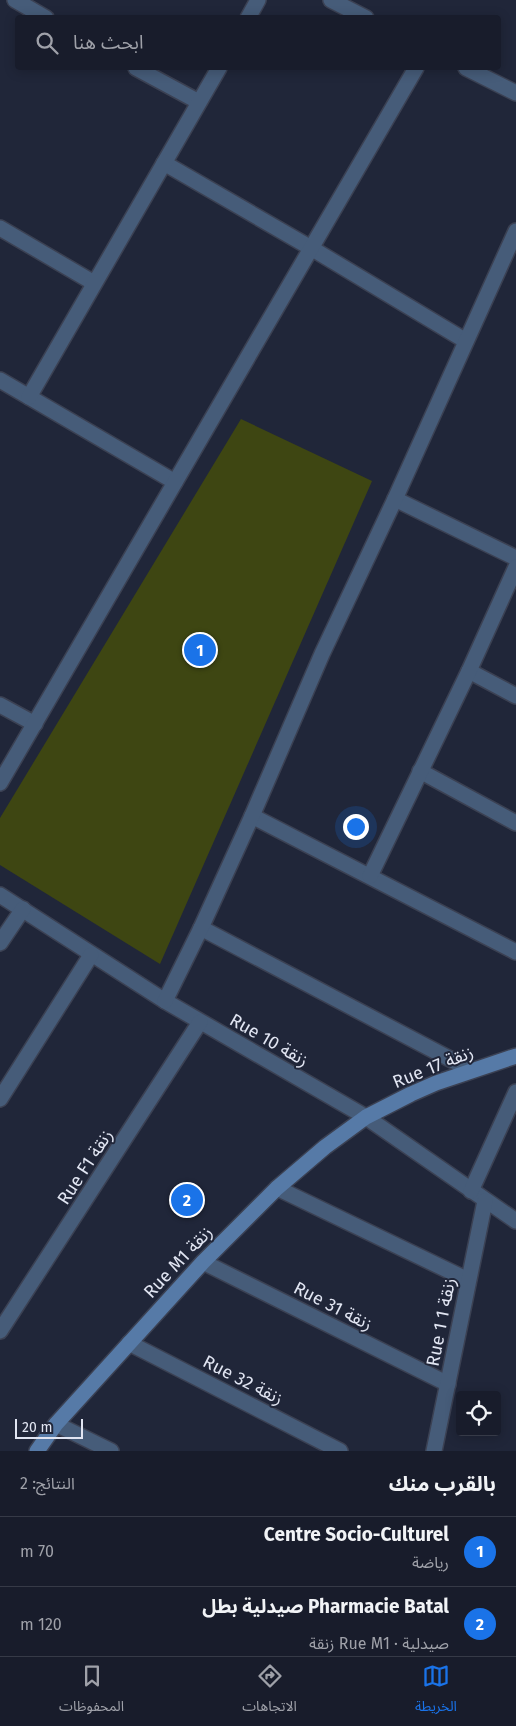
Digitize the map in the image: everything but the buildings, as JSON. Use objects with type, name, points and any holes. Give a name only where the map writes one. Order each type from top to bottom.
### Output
[{"type":"street","points":[[15,0],[41,15]]},
{"type":"street","points":[[250,15],[258,0]]},
{"type":"street","points":[[331,0],[360,15]]},
{"type":"street","points":[[140,70],[199,102]]},
{"type":"street","points":[[29,397],[218,70]]},
{"type":"street","points":[[0,783],[415,70]]},
{"type":"street","points":[[470,70],[516,93]]},
{"type":"street","points":[[164,163],[466,340]]},
{"type":"street","points":[[0,228],[94,283]]},
{"type":"street","points":[[165,1001],[201,928],[322,654],[395,499],[516,231]]},
{"type":"street","points":[[0,380],[175,482]]},
{"type":"street","points":[[395,499],[516,558]]},
{"type":"street","points":[[370,876],[469,671],[516,567]]},
{"type":"street","points":[[469,671],[516,696]]},
{"type":"street","points":[[0,705],[35,724]]},
{"type":"street","points":[[420,772],[516,823]]},
{"type":"street","points":[[252,816],[516,952]]},
{"type":"street","name":"Rue 10 زنقة","points":[[0,895],[165,1001],[366,1117],[516,1221]]},
{"type":"street","points":[[0,943],[23,909]]},
{"type":"street","points":[[201,928],[471,1070]]},
{"type":"street","points":[[0,1099],[91,955]]},
{"type":"street","name":"Rue F1 زنقة","points":[[0,1331],[200,1022]]},
{"type":"street","name":"Rue 17 زنقة","points":[[366,1117],[436,1082],[514,1054]]},
{"type":"street","points":[[471,1191],[516,1092]]},
{"type":"street","name":"Rue M1 زنقة","points":[[37,1451],[56,1424],[203,1262],[277,1188],[325,1147],[366,1117]]},
{"type":"street","points":[[277,1188],[468,1280]]},
{"type":"street","name":"Rue 1 زنقة 1","points":[[434,1451],[485,1201]]},
{"type":"street","name":"Rue 31 زنقة","points":[[203,1262],[448,1384]]},
{"type":"street","name":"Rue 32 زنقة","points":[[129,1343],[340,1451]]},
{"type":"street","points":[[56,1424],[111,1451]]},
{"type":"green space","points":[[241,419],[372,481],[160,964],[0,865],[0,818]]},
{"type":"place","name":"Centre Socio-Culturel","points":[[200,650]]},
{"type":"place","name":"Pharmacie Batal صيدلية بطل","points":[[187,1200]]}]
